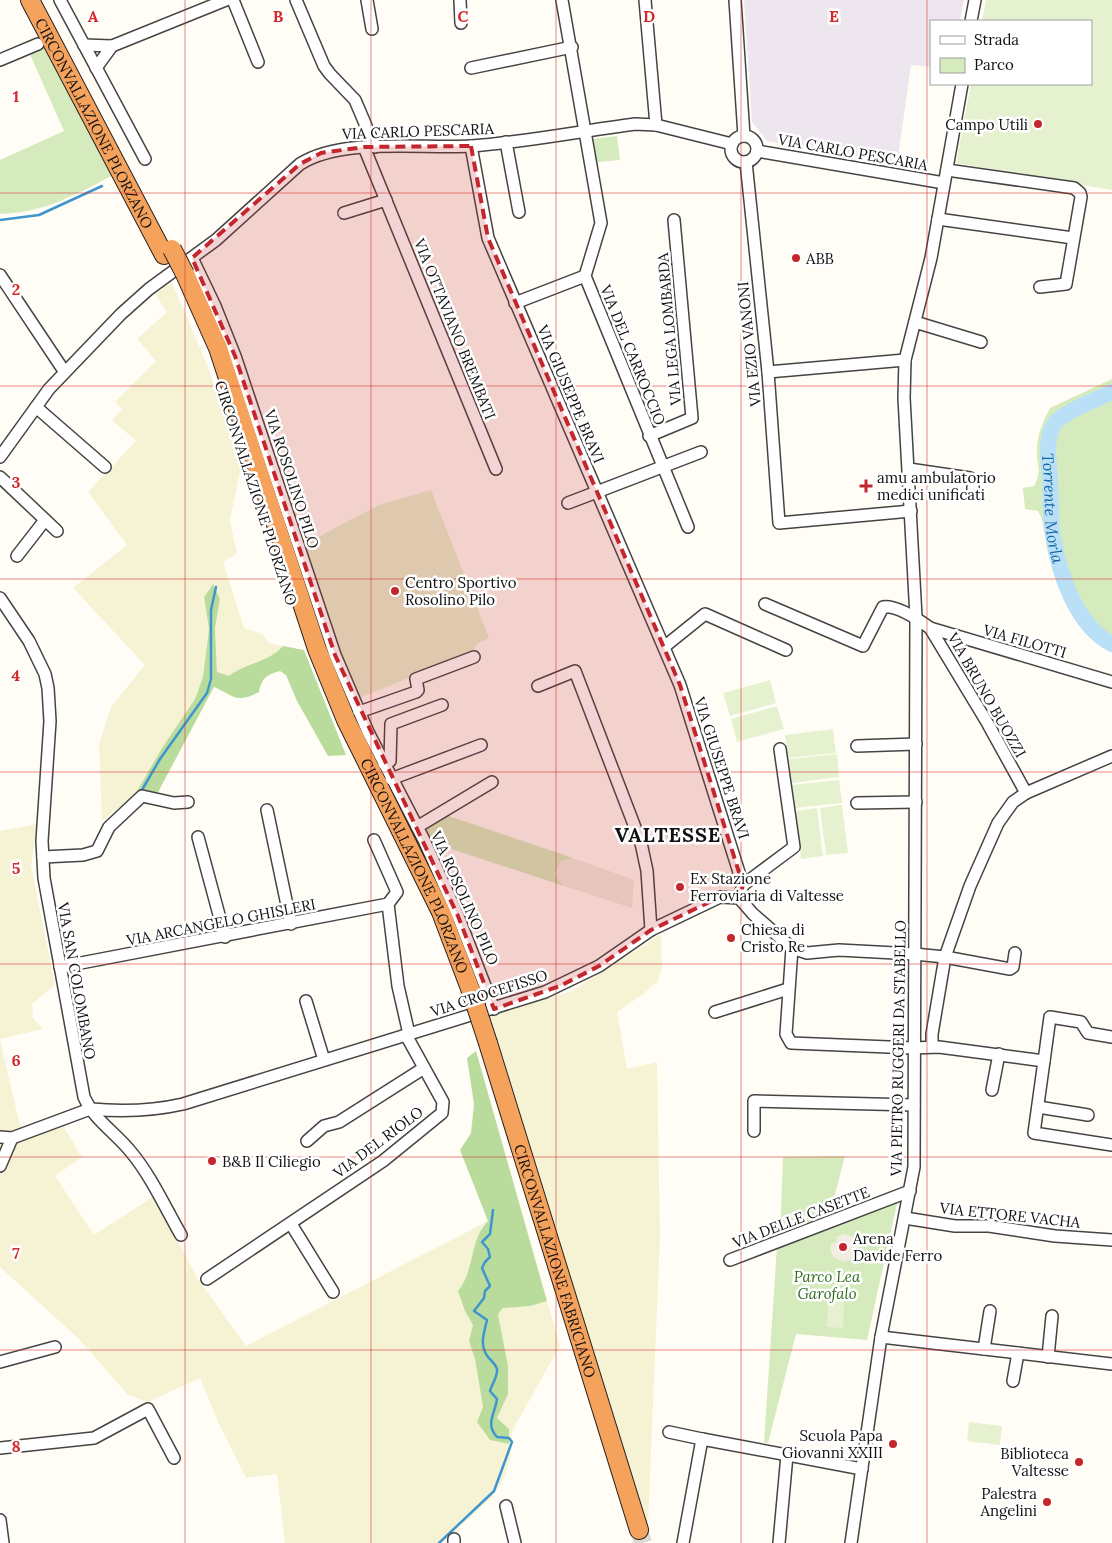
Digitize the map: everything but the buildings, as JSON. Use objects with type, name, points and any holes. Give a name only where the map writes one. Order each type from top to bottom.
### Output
[{"type":"highway","name":"CIRCONVALLAZIONE PLORZANO","points":[[30,0],[168,252]]},
{"type":"highway","name":"CIRCONVALLAZIONE PLORZANO","points":[[40,0],[181,277],[208,348],[322,687],[435,921],[467,994]]},
{"type":"highway","name":"CIRCONVALLAZIONE FABRICIANO","points":[[467,994],[635,1531]]},
{"type":"street","points":[[60,0],[145,159]]},
{"type":"street","points":[[84,46],[112,46],[226,0]]},
{"type":"street","points":[[233,0],[258,62]]},
{"type":"street","name":"VIA OTTAVIANO BREMBATI","points":[[296,0],[324,66],[355,100],[386,200],[496,469]]},
{"type":"street","points":[[367,0],[372,29]]},
{"type":"street","points":[[460,0],[461,23]]},
{"type":"street","name":"VIA DEL CARROCCIO","points":[[562,0],[572,47],[601,224],[585,276],[649,436],[688,527]]},
{"type":"street","points":[[645,0],[656,125]]},
{"type":"street","points":[[735,0],[744,136],[735,139],[731,152],[734,158],[746,162]]},
{"type":"street","points":[[972,20],[975,0]]},
{"type":"street","points":[[0,60],[38,44]]},
{"type":"street","points":[[96,68],[112,46]]},
{"type":"street","points":[[471,68],[572,47]]},
{"type":"street","name":"VIA PIETRO RUGGERI DA STABELLO","points":[[851,1543],[881,1337],[914,1167],[916,617],[912,511],[904,398],[905,360],[930,265],[962,85]]},
{"type":"street","name":"VIA CARLO PESCARIA","points":[[0,456],[64,371],[139,297],[221,235],[305,161],[336,149],[471,146],[635,124],[656,125],[732,144]]},
{"type":"street","name":"VIA CARLO PESCARIA","points":[[744,136],[750,137],[755,142],[757,151],[754,157],[746,162]]},
{"type":"street","points":[[506,142],[520,212]]},
{"type":"street","name":"VIA GIUSEPPE BRAVI","points":[[471,146],[488,238],[680,685],[743,885]]},
{"type":"street","name":"VIA CARLO PESCARIA","points":[[757,151],[944,183]]},
{"type":"street","name":"VIA EZIO VANONI","points":[[746,162],[768,372],[779,523],[912,511]]},
{"type":"street","points":[[947,170],[1074,188],[1080,193],[1081,197],[1066,284],[1040,286]]},
{"type":"street","points":[[344,213],[386,200]]},
{"type":"street","points":[[938,219],[1073,238]]},
{"type":"street","name":"VIA LEGA LOMBARDA","points":[[649,436],[692,418],[674,220]]},
{"type":"street","name":"VIA ROSOLINO PILO","points":[[192,258],[215,306],[235,356],[324,624],[359,712],[391,779],[417,827],[458,916],[494,1009]]},
{"type":"street","points":[[0,275],[64,371]]},
{"type":"street","points":[[515,303],[585,276]]},
{"type":"street","points":[[915,322],[981,342]]},
{"type":"street","points":[[768,372],[905,360]]},
{"type":"street","points":[[36,407],[105,467]]},
{"type":"street","points":[[568,503],[662,465],[701,452]]},
{"type":"street","points":[[909,469],[970,478],[974,483],[972,492]]},
{"type":"street","points":[[0,477],[57,531]]},
{"type":"street","points":[[17,556],[45,520]]},
{"type":"street","name":"VIA SAN COLOMBANO","points":[[0,598],[29,641],[45,674],[48,688],[50,721],[42,857],[45,887],[80,1080],[90,1109]]},
{"type":"street","name":"VIA BRUNO BUOZZI","points":[[765,604],[836,628],[864,646],[883,608],[889,607],[916,617],[930,628],[988,724],[1026,793]]},
{"type":"street","points":[[664,647],[705,614],[786,650]]},
{"type":"street","name":"VIA FILOTTI","points":[[930,628],[1112,682]]},
{"type":"street","points":[[359,712],[416,692],[418,690],[416,679],[474,657]]},
{"type":"street","points":[[538,686],[575,671],[641,844],[647,871],[650,930]]},
{"type":"street","points":[[384,764],[390,761],[391,724],[442,705]]},
{"type":"street","points":[[857,746],[916,744]]},
{"type":"street","points":[[391,779],[481,745]]},
{"type":"street","points":[[780,749],[794,847],[743,885],[738,898],[753,914],[792,948],[807,953],[839,950],[914,954],[945,957],[1010,969],[1013,967],[1015,952]]},
{"type":"street","points":[[932,1046],[932,1034],[945,957],[970,886],[998,823],[1013,802],[1026,793],[1112,756]]},
{"type":"street","name":"VIA ROSOLINO PILO","points":[[417,827],[492,782]]},
{"type":"street","points":[[42,857],[83,855],[97,851],[109,826],[142,796],[174,803],[188,802]]},
{"type":"street","points":[[858,803],[916,802]]},
{"type":"street","points":[[267,810],[292,924]]},
{"type":"street","points":[[198,837],[225,937]]},
{"type":"street","points":[[374,840],[397,892],[388,904],[398,986],[407,1034]]},
{"type":"street","name":"VIA CROCEFISSO","points":[[90,1109],[120,1112],[160,1109],[494,1009],[560,986],[599,966],[650,930],[720,897],[738,898]]},
{"type":"street","name":"VIA ARCANGELO GHISLERI","points":[[60,967],[225,937],[388,904]]},
{"type":"street","points":[[792,948],[786,1034],[791,1043],[913,1048],[932,1046],[1044,1061]]},
{"type":"street","points":[[715,1012],[788,989]]},
{"type":"street","points":[[306,1001],[324,1060]]},
{"type":"street","points":[[1112,1037],[1088,1033],[1081,1022],[1050,1017],[1034,1133],[1112,1146]]},
{"type":"street","name":"VIA DEL RIOLO","points":[[207,1279],[383,1160],[442,1112],[443,1102],[407,1034]]},
{"type":"street","points":[[914,1034],[932,1034]]},
{"type":"street","points":[[992,1090],[998,1054]]},
{"type":"street","points":[[307,1142],[324,1126],[339,1122],[424,1068]]},
{"type":"street","points":[[754,1131],[754,1101],[914,1104]]},
{"type":"street","points":[[1038,1107],[1088,1115]]},
{"type":"street","points":[[0,1166],[6,1138],[90,1109],[140,1164],[181,1235]]},
{"type":"street","name":"VIA DELLE CASETTE","points":[[730,1260],[910,1191]]},
{"type":"street","name":"VIA ETTORE VACHA","points":[[905,1218],[955,1226],[988,1226],[1055,1236],[1112,1240]]},
{"type":"street","points":[[291,1224],[333,1292]]},
{"type":"street","points":[[984,1349],[990,1311]]},
{"type":"street","points":[[1048,1357],[1052,1316]]},
{"type":"street","points":[[881,1337],[1112,1364]]},
{"type":"street","points":[[0,1362],[55,1347]]},
{"type":"street","points":[[1013,1381],[1018,1353]]},
{"type":"street","points":[[0,1448],[82,1441],[94,1438],[148,1408],[174,1458]]},
{"type":"street","points":[[669,1432],[862,1469]]},
{"type":"street","points":[[16,1434],[19,1446]]},
{"type":"street","points":[[683,1543],[702,1438]]},
{"type":"street","points":[[779,1543],[787,1455]]},
{"type":"street","points":[[506,1506],[515,1543]]},
{"type":"street","points":[[0,1520],[3,1543]]},
{"type":"highlighted area","points":[[471,146],[488,238],[680,685],[743,885],[739,898],[720,897],[651,930],[599,966],[560,986],[494,1009],[458,916],[335,655],[235,356],[192,258],[300,164],[321,153],[364,147]]},
{"type":"shaded area","points":[[744,0],[964,0],[960,20],[930,20],[930,67],[911,65],[897,164],[767,141],[752,122]]},
{"type":"shaded area","points":[[172,283],[208,367],[241,467],[230,520],[237,554],[223,562],[244,628],[262,634],[269,643],[283,646],[274,656],[247,665],[229,676],[217,672],[215,628],[220,599],[212,584],[204,597],[209,629],[203,677],[195,699],[162,748],[136,793],[102,821],[99,744],[111,707],[145,665],[73,588],[127,545],[88,492],[136,441],[112,420],[122,409],[115,402],[156,361],[137,339],[167,312],[155,294]]},
{"type":"shaded area","points":[[37,824],[31,866],[55,985],[32,1004],[33,1018],[43,1029],[0,1039],[0,831]]},
{"type":"shaded area","points":[[573,858],[634,880],[632,908],[564,886],[555,875],[560,862]]},
{"type":"shaded area","points":[[661,934],[662,968],[658,981],[642,995],[617,1012],[627,1069],[657,1062],[660,1238],[648,1526],[561,1258],[487,1017],[572,991]]},
{"type":"shaded area","points":[[0,1039],[19,1122],[27,1139],[61,1123],[82,1157],[55,1176],[94,1235],[154,1196],[198,1279],[246,1346],[488,1221],[482,1227],[470,1262],[465,1311],[473,1325],[469,1341],[475,1359],[483,1407],[477,1422],[490,1440],[509,1444],[497,1418],[508,1394],[505,1350],[498,1314],[503,1308],[530,1306],[547,1301],[560,1346],[512,1431],[510,1460],[501,1484],[491,1498],[442,1543],[285,1543],[277,1474],[246,1478],[219,1424],[200,1378],[148,1402],[128,1395],[79,1339],[0,1267]]},
{"type":"shaded area","name":"Arena Davide Ferro","points":[[845,1234],[853,1237],[858,1245],[854,1249],[858,1253],[855,1257],[844,1262],[833,1257],[830,1249],[831,1244],[837,1242],[836,1237]]},
{"type":"green space","name":"Campo Utili","points":[[986,0],[1112,0],[1112,190],[956,163],[971,85],[1092,85],[1092,20],[982,20]]},
{"type":"green space","points":[[45,44],[113,175],[59,202],[31,210],[0,214],[0,160],[64,131],[29,52]]},
{"type":"green space","points":[[617,136],[620,160],[598,162],[595,157],[592,139]]},
{"type":"green space","points":[[1112,379],[1112,635],[1103,630],[1089,616],[1067,570],[1060,583],[1047,547],[1042,519],[1038,511],[1025,509],[1023,488],[1034,486],[1037,480],[1039,471],[1037,443],[1043,422],[1050,408]]},
{"type":"green space","name":"Centro Sportivo Rosolino Pilo","points":[[431,490],[489,638],[477,644],[473,652],[359,698],[340,652],[305,544],[379,505]]},
{"type":"green space","points":[[213,584],[220,599],[215,628],[217,672],[229,676],[236,671],[271,656],[283,646],[304,650],[346,755],[328,756],[297,701],[286,675],[280,671],[265,678],[259,692],[245,698],[235,697],[214,687],[156,796],[136,793],[162,748],[195,699],[203,677],[209,629],[204,597]]},
{"type":"green space","points":[[770,680],[776,703],[730,716],[723,693]]},
{"type":"green space","points":[[777,706],[784,729],[737,742],[731,719]]},
{"type":"green space","points":[[833,729],[836,753],[788,758],[785,735]]},
{"type":"green space","points":[[837,754],[839,777],[792,783],[789,759]]},
{"type":"green space","points":[[839,780],[842,803],[795,808],[792,785]]},
{"type":"green space","points":[[842,805],[848,853],[826,855],[820,808]]},
{"type":"green space","points":[[817,808],[823,856],[801,859],[794,811]]},
{"type":"green space","points":[[446,815],[573,858],[560,862],[555,875],[564,886],[433,843],[426,828]]},
{"type":"green space","points":[[476,1051],[547,1301],[530,1306],[503,1308],[498,1314],[508,1366],[508,1394],[497,1418],[509,1429],[509,1444],[490,1440],[477,1422],[483,1407],[475,1359],[469,1341],[473,1325],[465,1311],[458,1291],[467,1274],[478,1237],[488,1221],[460,1150],[471,1133],[474,1104],[467,1058]]},
{"type":"green space","name":"Parco Lea Garofalo","points":[[845,1156],[830,1213],[799,1226],[799,1232],[780,1239],[783,1157]]},
{"type":"green space","name":"Parco Lea Garofalo","points":[[898,1199],[867,1340],[796,1334],[768,1443],[764,1443],[777,1246]]},
{"type":"green space","points":[[828,1297],[844,1298],[843,1328],[827,1327]]},
{"type":"green space","points":[[969,1422],[1002,1426],[1000,1445],[967,1441]]},
{"type":"waterway","points":[[0,220],[39,215],[102,186]]},
{"type":"waterway","name":"Torrente Morla","points":[[1112,392],[1071,411],[1057,421],[1051,432],[1048,452],[1052,529],[1065,582],[1079,612],[1088,625],[1099,636],[1112,644]]},
{"type":"waterway","points":[[142,790],[160,759],[207,693],[211,679],[211,610],[216,587]]},
{"type":"waterway","points":[[439,1543],[494,1491],[512,1442],[509,1438],[497,1437],[493,1432],[491,1423],[497,1399],[490,1391],[497,1369],[484,1348],[483,1339],[487,1320],[474,1311],[484,1298],[485,1291],[490,1286],[482,1268],[490,1257],[488,1249],[482,1242],[490,1234],[493,1210]]},
{"type":"tunnel","points":[[639,1530],[643,1543]]},
{"type":"place","name":"Campo Utili","points":[[1038,124]]},
{"type":"place","name":"ABB","points":[[796,258]]},
{"type":"place","name":"amu ambulatorio medici unificati","points":[[866,486]]},
{"type":"place","name":"Centro Sportivo Rosolino Pilo","points":[[395,591]]},
{"type":"place","name":"Ex Stazione Ferroviaria di Valtesse","points":[[680,887]]},
{"type":"place","name":"Chiesa di Cristo Re","points":[[731,938]]},
{"type":"place","name":"B&B Il Ciliegio","points":[[212,1161]]},
{"type":"place","name":"Arena Davide Ferro","points":[[843,1247]]},
{"type":"place","name":"Scuola Papa Giovanni XXIII","points":[[893,1444]]},
{"type":"place","name":"Biblioteca Valtesse","points":[[1079,1462]]},
{"type":"place","name":"Palestra Angelini","points":[[1047,1502]]},
{"type":"district","name":"VALTESSE","points":[[668,834]]}]
